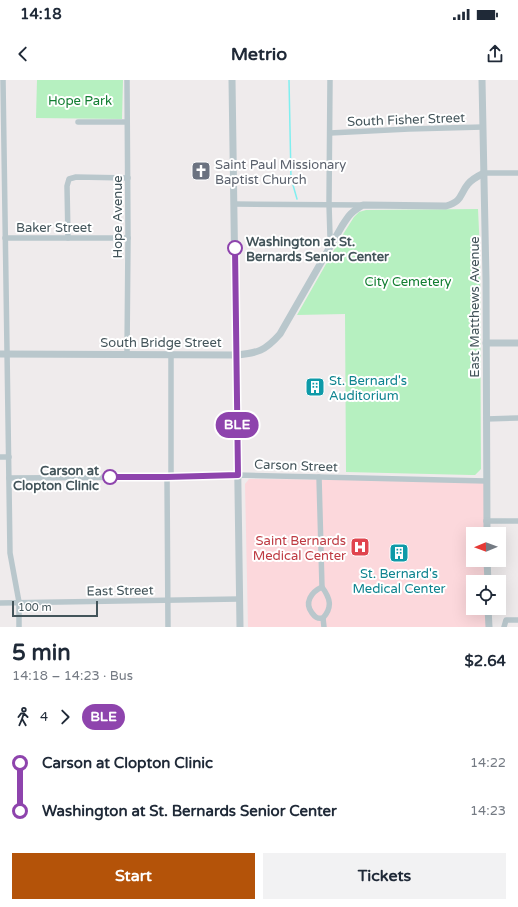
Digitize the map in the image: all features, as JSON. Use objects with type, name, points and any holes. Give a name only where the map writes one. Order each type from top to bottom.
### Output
[{"type":"street","points":[[3,80],[2,168],[5,238],[3,259],[3,354],[9,457],[10,553],[19,602],[19,627]]},
{"type":"street","name":"Hope Avenue","points":[[127,80],[127,354]]},
{"type":"street","points":[[232,80],[240,627]]},
{"type":"street","points":[[330,80],[329,204],[330,237],[332,242]]},
{"type":"street","name":"East Matthews Avenue","points":[[482,80],[486,280],[486,527]]},
{"type":"street","points":[[78,122],[127,122]]},
{"type":"street","name":"South Fisher Street","points":[[330,133],[483,127]]},
{"type":"street","points":[[234,204],[446,206],[454,204],[468,184],[484,173],[518,173]]},
{"type":"street","points":[[68,238],[67,186],[69,179],[76,177],[128,178]]},
{"type":"street","name":"South Bridge Street","points":[[3,354],[236,355],[257,352],[271,344],[280,334],[342,226],[350,214],[363,205]]},
{"type":"street","name":"Baker Street","points":[[5,238],[128,238]]},
{"type":"street","points":[[486,343],[518,344]]},
{"type":"street","points":[[168,627],[171,355]]},
{"type":"street","points":[[486,418],[518,418]]},
{"type":"street","points":[[0,457],[9,457]]},
{"type":"street","name":"Carson Street","points":[[9,478],[238,475],[486,480]]},
{"type":"street","points":[[319,477],[322,587],[328,597],[329,602],[328,609],[323,618],[324,627]]},
{"type":"street","points":[[486,521],[518,521]]},
{"type":"street","points":[[322,587],[312,594],[308,604],[311,612],[316,618],[323,618]]},
{"type":"street","name":"East Street","points":[[0,603],[240,599]]},
{"type":"street","points":[[488,615],[488,627]]},
{"type":"street","points":[[504,627],[506,620],[518,620]]},
{"type":"shaded area","name":"Saint Bernards Medical Center","points":[[249,479],[485,481],[486,527],[466,527],[466,567],[487,567],[487,575],[466,575],[466,615],[488,615],[488,627],[248,627],[245,484]]},
{"type":"green space","name":"Hope Park","points":[[37,80],[123,80],[122,119],[36,118]]},
{"type":"green space","name":"City Cemetery","points":[[478,209],[480,252],[481,469],[475,475],[346,472],[345,314],[297,315],[342,236],[359,212],[366,210]]},
{"type":"waterway","points":[[289,80],[291,178],[297,199]]},
{"type":"bus line","name":"BLE","points":[[110,477],[238,475],[235,248]]},
{"type":"place","name":"Saint Paul Missionary Baptist Church","points":[[201,171]]},
{"type":"place","name":"Washington at St. Bernards Senior Center","points":[[235,248]]},
{"type":"place","name":"St. Bernard's Auditorium","points":[[315,387]]},
{"type":"place","name":"Carson at Clopton Clinic","points":[[110,477]]},
{"type":"place","name":"Saint Bernards Medical Center","points":[[360,547]]},
{"type":"place","name":"St. Bernard's Medical Center","points":[[399,553]]}]
